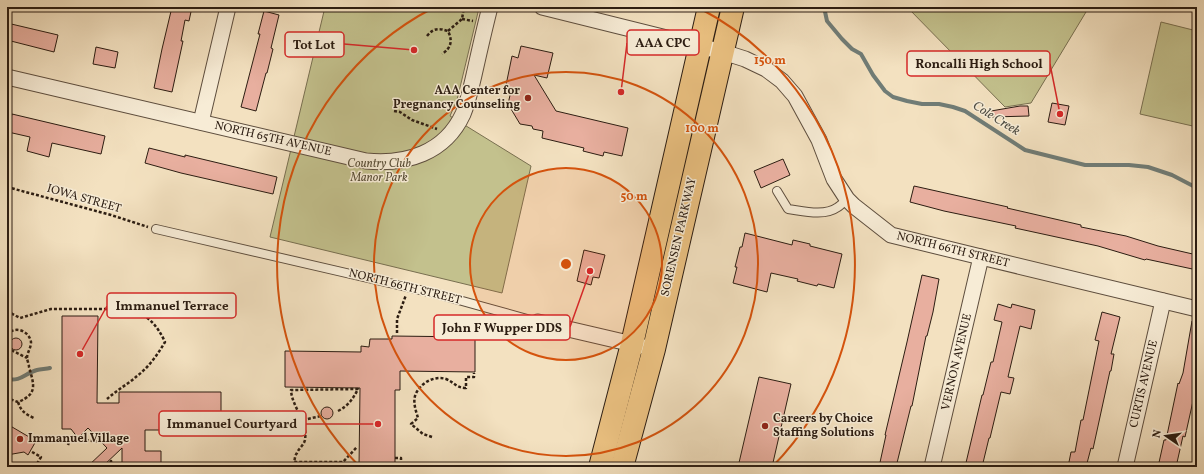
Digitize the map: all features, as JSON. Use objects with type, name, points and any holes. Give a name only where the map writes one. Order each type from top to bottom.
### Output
[{"type":"main road","name":"SORENSEN PARKWAY","points":[[600,467],[632,344],[709,7]]},
{"type":"main road","name":"SORENSEN PARKWAY","points":[[622,467],[654,349],[733,7]]},
{"type":"street","points":[[201,122],[228,7]]},
{"type":"street","name":"NORTH 65TH AVENUE","points":[[7,77],[366,161],[388,162],[408,159],[421,155],[446,138],[456,125],[463,113],[469,93],[490,7]]},
{"type":"street","name":"NORTH 66TH STREET","points":[[542,7],[723,52],[766,68],[782,81],[795,96],[819,140],[834,180],[848,199],[854,206],[891,235],[1197,309]]},
{"type":"street","name":"VERNON AVENUE","points":[[932,467],[981,257]]},
{"type":"street","name":"CURTIS AVENUE","points":[[1125,467],[1163,301]]},
{"type":"street","name":"NORTH 66TH STREET","points":[[538,322],[654,349]]},
{"type":"lane","points":[[777,191],[788,209],[811,212],[830,211],[838,208],[848,199]]},
{"type":"lane","name":"NORTH 66TH STREET","points":[[156,229],[437,294],[538,322]]},
{"type":"path","points":[[448,31],[462,19],[464,7]]},
{"type":"path","points":[[462,19],[476,22]]},
{"type":"path","points":[[427,36],[431,31],[438,28],[448,31],[452,40],[450,46],[442,54]]},
{"type":"path","points":[[394,111],[400,112],[412,120],[439,130]]},
{"type":"path","name":"IOWA STREET","points":[[7,187],[111,214],[156,229]]},
{"type":"path","points":[[397,333],[397,319],[409,288]]},
{"type":"path","points":[[7,318],[9,312],[20,318],[51,309],[124,309],[135,310],[146,316],[159,330],[165,342],[158,354],[137,376],[118,389],[107,399]]},
{"type":"path","points":[[7,335],[13,330],[19,330],[24,332],[31,341],[27,358],[34,386],[27,399],[18,402],[7,398]]},
{"type":"path","points":[[7,348],[27,358]]},
{"type":"path","points":[[432,438],[423,434],[411,424],[418,418],[415,410],[415,401],[419,389],[427,381],[439,378],[446,379],[460,388],[466,388],[466,377],[474,377],[474,373]]},
{"type":"path","points":[[338,410],[355,397],[358,389],[290,390],[294,404],[303,420],[305,433],[304,444],[296,454],[294,462],[344,462],[357,448]]},
{"type":"path","points":[[18,402],[21,410],[34,418]]},
{"type":"path","points":[[303,420],[320,416]]},
{"type":"path","points":[[68,445],[69,442],[84,440],[103,442]]},
{"type":"path","points":[[32,452],[41,457],[35,467]]},
{"type":"path","points":[[395,458],[401,458],[401,467]]},
{"type":"path","points":[[107,466],[111,461],[112,467]]},
{"type":"green space","name":"Country Club Manor Park","points":[[325,7],[479,8],[457,100],[450,116],[531,166],[502,293],[270,237]]},
{"type":"green space","points":[[907,7],[1089,7],[1031,103],[1005,107]]},
{"type":"green space","points":[[1161,22],[1197,31],[1197,127],[1140,114]]},
{"type":"building","points":[[172,7],[192,7],[189,21],[185,20],[181,41],[183,41],[172,92],[154,88]]},
{"type":"building","points":[[264,11],[279,15],[271,48],[273,49],[256,111],[241,107],[260,34],[258,34]]},
{"type":"building","points":[[7,23],[58,35],[54,52],[7,40]]},
{"type":"building","name":"AAA Center for Pregnancy Counseling","points":[[521,46],[553,53],[547,78],[534,75],[556,111],[628,128],[622,156],[604,152],[603,156],[583,151],[584,148],[542,138],[543,131],[533,129],[532,126],[520,124],[508,104],[511,91],[505,90],[512,56],[518,58]]},
{"type":"building","points":[[96,47],[118,52],[115,68],[93,64]]},
{"type":"building","points":[[1052,103],[1069,106],[1065,125],[1048,122]]},
{"type":"building","points":[[1028,106],[1029,116],[992,117],[991,111]]},
{"type":"building","points":[[12,114],[105,136],[101,154],[52,143],[49,157],[27,151],[30,137],[8,132]]},
{"type":"building","points":[[149,148],[277,177],[273,194],[181,173],[145,163]]},
{"type":"building","points":[[783,159],[790,175],[761,188],[754,171]]},
{"type":"building","points":[[914,186],[1008,207],[1007,208],[1081,225],[1081,227],[1126,236],[1158,246],[1197,255],[1197,270],[1145,260],[1098,246],[1015,228],[1016,226],[944,211],[910,202]]},
{"type":"building","points":[[745,233],[792,245],[793,240],[842,254],[834,288],[818,284],[817,286],[797,281],[798,279],[771,273],[767,292],[733,283],[737,267],[735,267]]},
{"type":"building","points":[[584,250],[605,255],[599,278],[593,277],[591,285],[577,281]]},
{"type":"building","points":[[922,275],[939,279],[912,406],[896,467],[879,467],[885,435]]},
{"type":"building","points":[[998,304],[1011,308],[1012,304],[1035,310],[1031,329],[1020,326],[1008,377],[1014,378],[1010,394],[1001,392],[982,467],[965,467],[982,395],[991,362],[993,362],[1002,322],[994,320]]},
{"type":"building","points":[[1102,312],[1120,317],[1111,354],[1114,354],[1111,371],[1093,449],[1091,448],[1086,467],[1068,467],[1071,452],[1075,452],[1081,420],[1083,420],[1099,341],[1095,340]]},
{"type":"building","points":[[62,316],[98,316],[97,403],[119,403],[119,392],[221,392],[221,430],[145,430],[145,451],[161,451],[161,467],[122,467],[122,448],[102,467],[87,467],[107,448],[88,428],[78,438],[71,429],[62,429]]},
{"type":"building","points":[[1192,321],[1197,322],[1197,393],[1195,392],[1185,437],[1183,436],[1176,467],[1158,467],[1164,440],[1166,440],[1178,383],[1179,384],[1183,373]]},
{"type":"building","points":[[392,336],[475,337],[475,372],[400,371],[400,390],[395,390],[395,467],[359,467],[360,388],[285,387],[285,351],[361,352],[361,346],[369,347],[370,339],[392,339]]},
{"type":"building","points":[[16,338],[20,340],[22,344],[20,348],[16,350],[12,348],[10,344],[12,340]]},
{"type":"building","name":"Careers by Choice Staffing Solutions","points":[[759,377],[791,384],[772,467],[738,467]]},
{"type":"building","points":[[327,407],[331,409],[333,413],[331,417],[327,419],[323,417],[321,413],[323,409]]},
{"type":"building","name":"Immanuel Village","points":[[7,424],[36,441],[28,455],[24,452],[7,455]]},
{"type":"waterway","name":"Cole Creek","points":[[824,7],[827,21],[852,49],[861,54],[873,75],[885,91],[893,97],[922,104],[939,104],[965,111],[1025,150],[1085,165],[1129,165],[1148,167],[1172,175],[1197,188]]},
{"type":"waterway","points":[[7,379],[16,379],[33,371],[50,368]]},
{"type":"place","name":"Tot Lot","points":[[414,50]]},
{"type":"place","name":"AAA CPC","points":[[621,92]]},
{"type":"place","name":"AAA Center for Pregnancy Counseling","points":[[528,98]]},
{"type":"place","name":"Roncalli High School","points":[[1060,114]]},
{"type":"place","name":"John F Wupper DDS","points":[[590,271]]},
{"type":"place","name":"Immanuel Terrace","points":[[80,354]]},
{"type":"place","name":"Immanuel Courtyard","points":[[378,424]]},
{"type":"place","name":"Careers by Choice Staffing Solutions","points":[[765,426]]},
{"type":"place","name":"Immanuel Village","points":[[20,439]]}]
